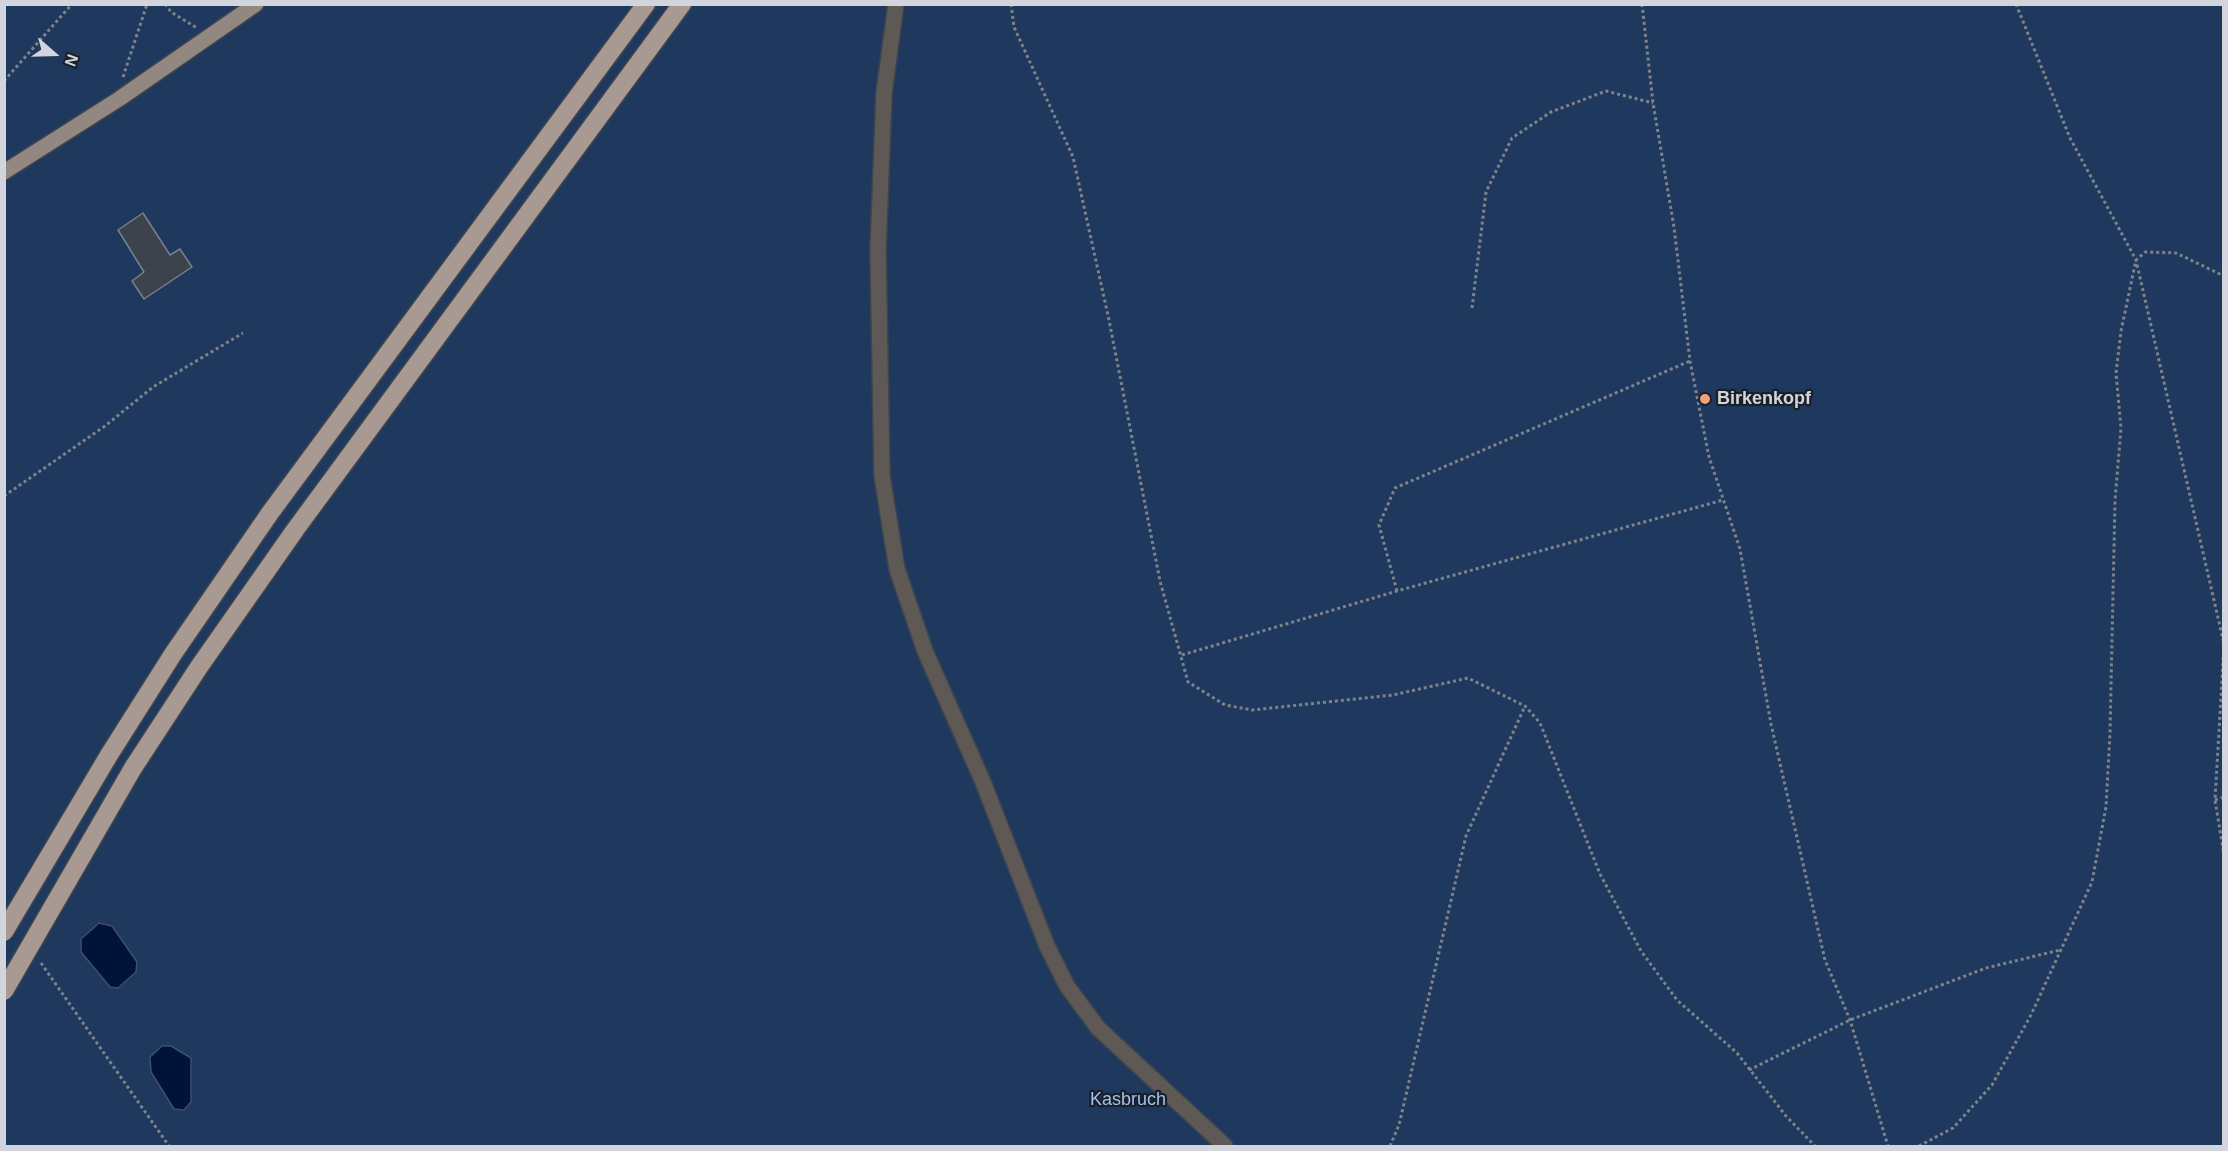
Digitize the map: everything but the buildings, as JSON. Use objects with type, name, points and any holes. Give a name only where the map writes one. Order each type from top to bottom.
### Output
[{"type":"highway","points":[[4,932],[109,755],[173,654],[270,513],[646,4]]},
{"type":"highway","points":[[4,991],[133,768],[199,667],[295,530],[682,4]]},
{"type":"main road","points":[[4,172],[119,99],[256,4]]},
{"type":"lane","points":[[896,4],[885,93],[878,250],[882,476],[897,569],[925,651],[983,782],[1047,946],[1067,986],[1098,1028],[1225,1146]]},
{"type":"path","points":[[4,81],[72,4]]},
{"type":"path","points":[[119,99],[123,76],[147,4]]},
{"type":"path","points":[[165,4],[171,12],[194,25],[207,38]]},
{"type":"path","points":[[1011,4],[1014,27],[1074,158],[1110,320],[1153,546],[1188,682],[1225,705],[1252,710],[1394,694],[1468,678],[1525,706],[1540,723],[1600,874],[1641,951],[1677,1000],[1737,1053],[1815,1146]]},
{"type":"path","points":[[1642,4],[1653,103],[1674,227],[1689,361],[1709,457],[1740,549],[1771,724],[1825,960],[1850,1020],[1888,1146]]},
{"type":"path","points":[[2016,4],[2070,138],[2136,260],[2223,644],[2215,800],[2223,855]]},
{"type":"path","points":[[1472,308],[1486,192],[1512,138],[1551,112],[1606,91],[1653,103]]},
{"type":"path","points":[[1919,1146],[1953,1128],[1992,1085],[2031,1015],[2092,882],[2106,807],[2115,512],[2121,428],[2116,373],[2121,331],[2136,260],[2145,252],[2176,253],[2223,276]]},
{"type":"path","points":[[4,496],[105,426],[153,387],[243,333]]},
{"type":"path","points":[[1397,591],[1379,525],[1395,488],[1689,361]]},
{"type":"path","points":[[1182,655],[1397,591],[1724,499]]},
{"type":"path","points":[[1390,1146],[1399,1125],[1466,836],[1525,706]]},
{"type":"path","points":[[2215,800],[2223,797]]},
{"type":"path","points":[[1749,1070],[1850,1020],[1986,968],[2060,950]]},
{"type":"path","points":[[37,958],[169,1146]]},
{"type":"green space","name":"Kasbruch","points":[[4,5],[2223,5],[2223,1146],[5,1146]]},
{"type":"shaded area","points":[[99,923],[112,926],[137,962],[136,972],[118,988],[110,987],[81,952],[81,939]]},
{"type":"shaded area","points":[[162,1046],[171,1046],[191,1058],[191,1102],[184,1110],[174,1109],[151,1072],[150,1057]]},
{"type":"place","name":"Birkenkopf","points":[[1705,399]]}]
